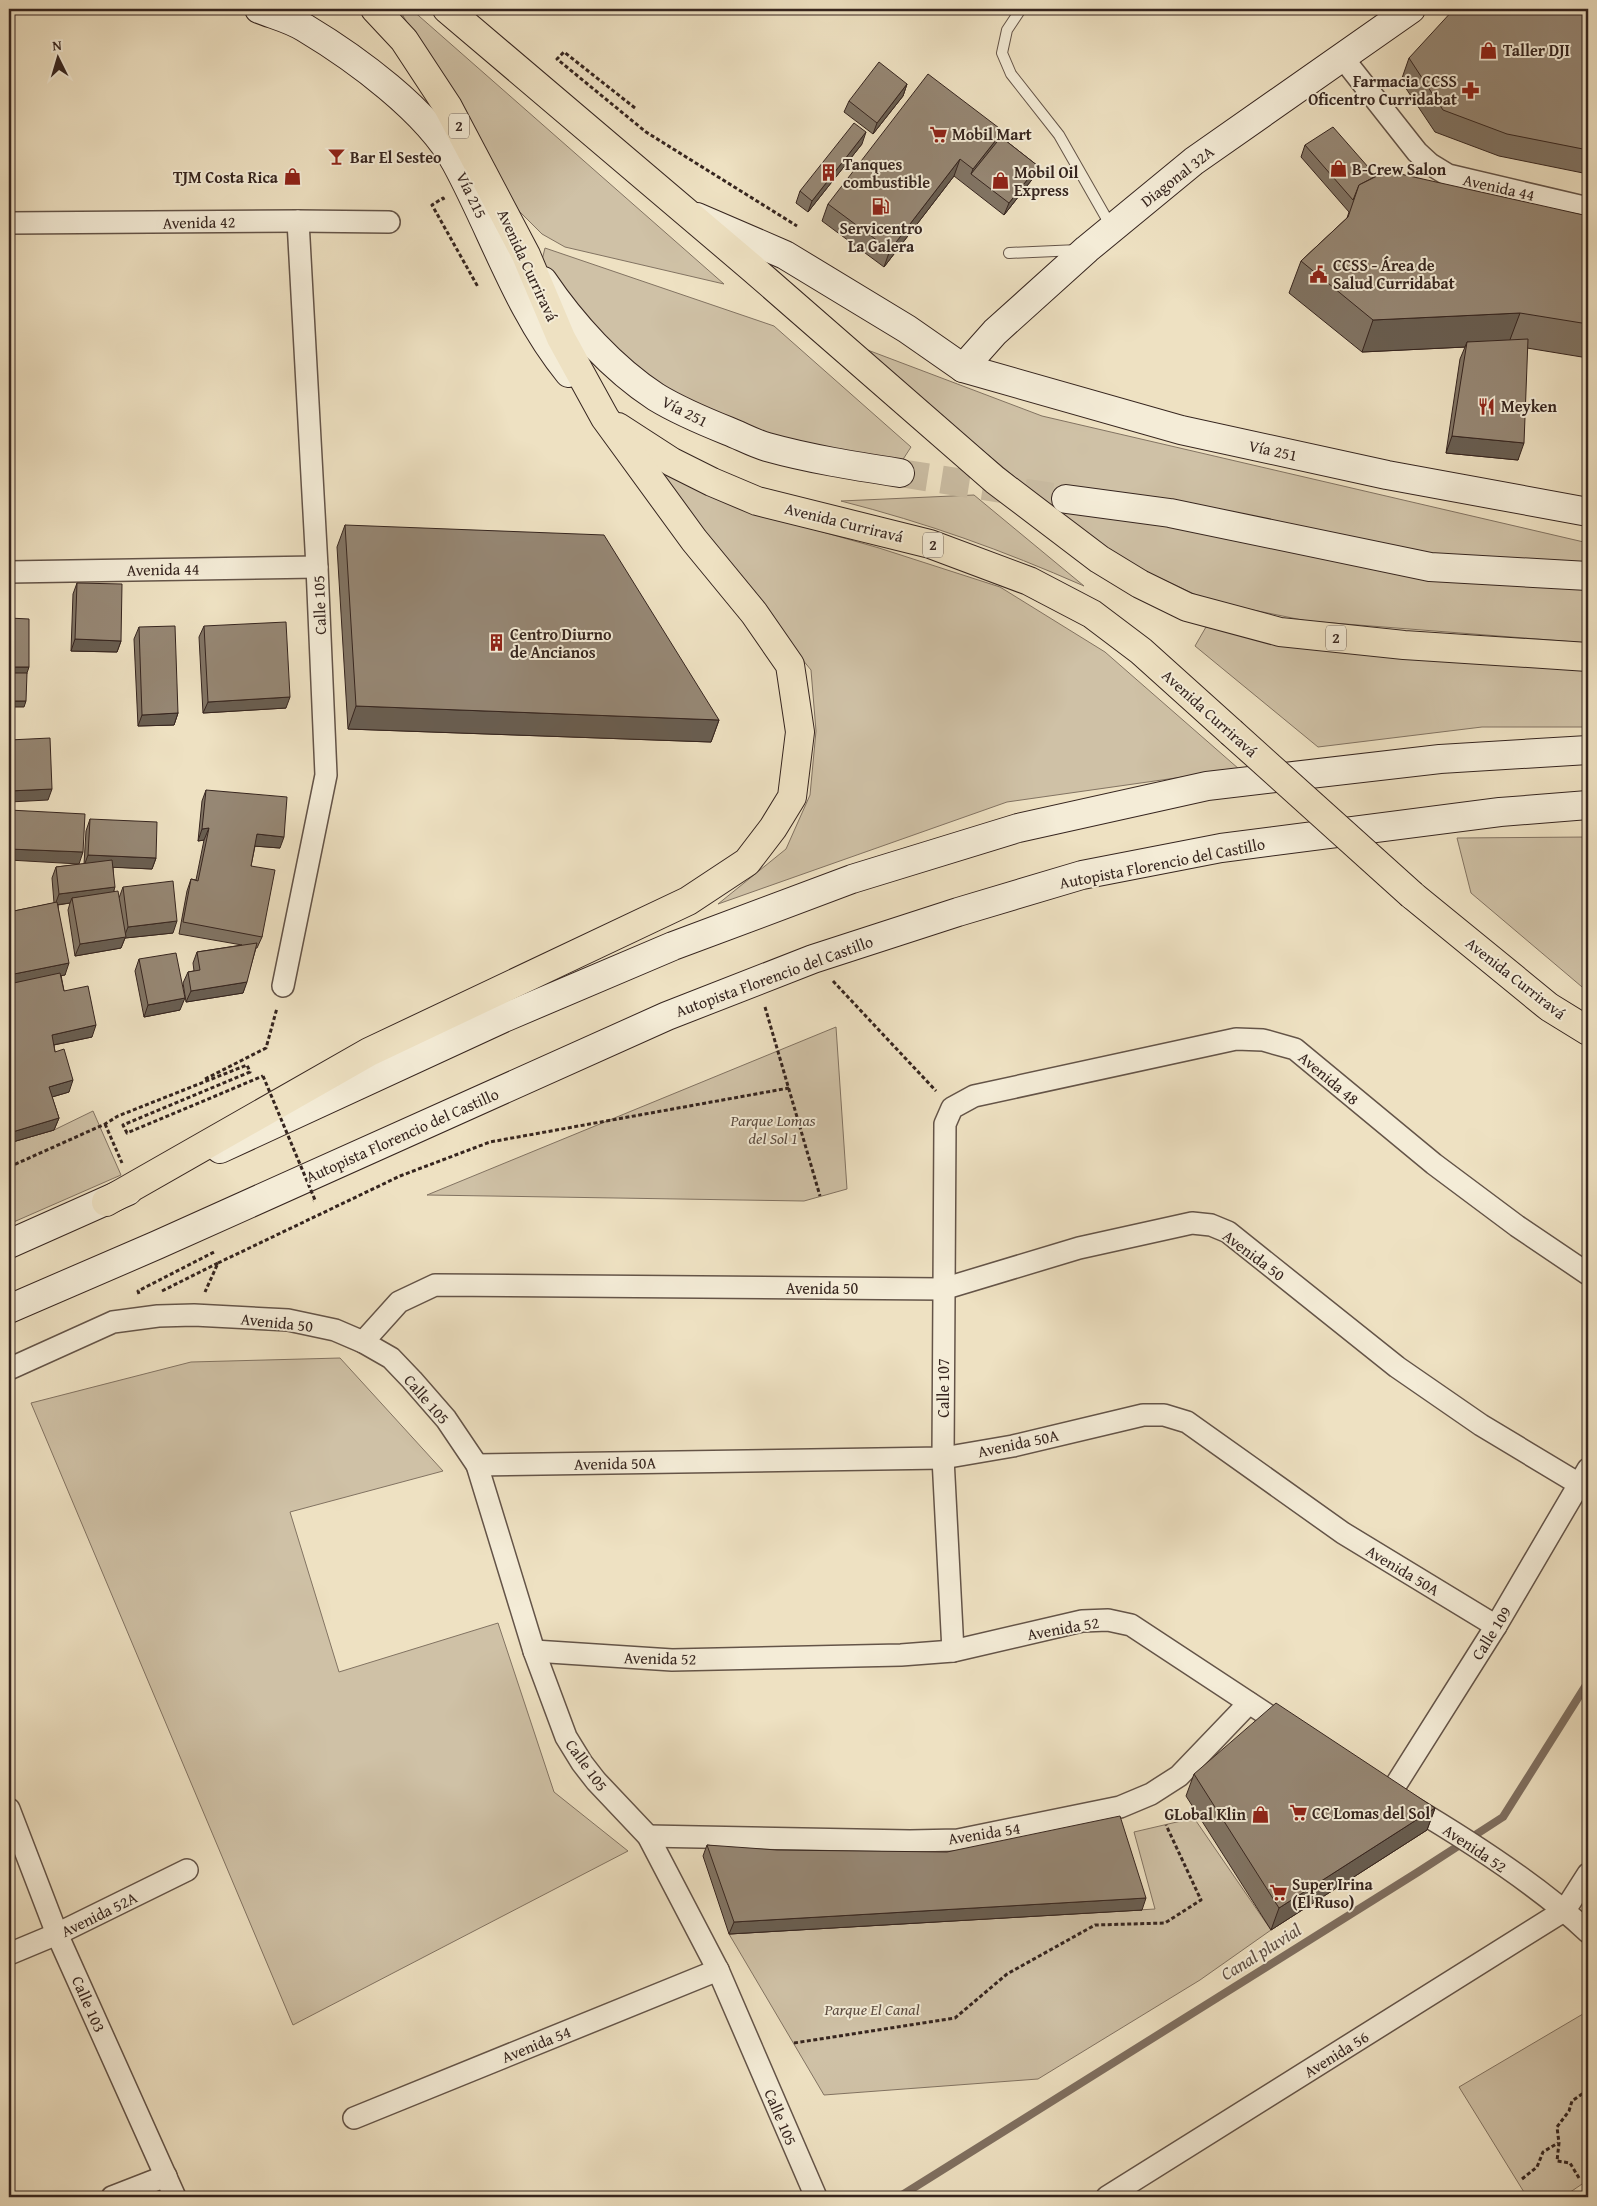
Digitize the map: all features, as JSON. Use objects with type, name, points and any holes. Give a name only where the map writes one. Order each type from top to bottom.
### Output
[{"type":"highway","name":"Avenida Curriravá","points":[[375,9],[404,40],[448,107],[526,255],[561,338],[605,418],[672,462],[757,501],[930,544],[1029,581],[1092,614],[1141,651],[1412,895],[1549,1006],[1588,1031]]},
{"type":"highway","points":[[447,9],[686,212]]},
{"type":"highway","name":"2","points":[[686,212],[995,480],[1099,559],[1140,584],[1187,606],[1280,632],[1404,645],[1588,657]]},
{"type":"highway","points":[[106,1202],[369,1052],[688,901],[747,862],[773,828],[792,796],[800,732],[790,665],[754,613],[694,540],[605,418]]},
{"type":"main road","name":"Vía 215","points":[[259,9],[303,26],[350,58],[400,97],[434,130],[456,162],[526,309],[566,370],[605,418]]},
{"type":"main road","name":"Diagonal 32A","points":[[963,368],[995,332],[1087,249],[1194,161],[1411,9]]},
{"type":"main road","name":"Vía 251","points":[[686,212],[785,255],[907,329],[963,368],[1181,430],[1387,475],[1588,512]]},
{"type":"main road","name":"Vía 251","points":[[526,255],[559,304],[583,332],[620,368],[656,396],[696,418],[765,446],[836,464],[900,473]]},
{"type":"main road","points":[[1066,499],[1170,512],[1430,567],[1588,576]]},
{"type":"main road","points":[[1488,570],[1588,557]]},
{"type":"main road","points":[[9,1244],[106,1202],[506,1017],[673,946],[852,879],[1000,834],[1207,786],[1440,759],[1588,750]]},
{"type":"main road","name":"Autopista Florencio del Castillo","points":[[9,1309],[175,1237],[667,1016],[813,960],[958,912],[1091,873],[1221,848],[1500,812],[1588,805]]},
{"type":"street","name":"Avenida 44","points":[[1342,57],[1417,152],[1436,168],[1448,175],[1588,208]]},
{"type":"street","name":"Calle 105","points":[[283,986],[326,775],[317,567],[298,221]]},
{"type":"street","name":"Avenida 42","points":[[9,224],[389,222]]},
{"type":"street","name":"Avenida 44","points":[[9,572],[317,567]]},
{"type":"street","name":"Avenida 48","points":[[948,1116],[974,1096],[983,1093],[1236,1039],[1263,1040],[1294,1049],[1434,1164],[1517,1226],[1588,1274]]},
{"type":"street","name":"Calle 107","points":[[948,1116],[943,1289],[943,1458],[953,1651]]},
{"type":"street","name":"Avenida 50","points":[[9,1369],[113,1322],[158,1316],[194,1315],[288,1320],[335,1330],[363,1342],[398,1302],[435,1285],[943,1289],[1078,1248],[1192,1223],[1211,1225],[1228,1232],[1397,1367],[1481,1425],[1584,1477]]},
{"type":"street","name":"Calle 105","points":[[363,1342],[391,1358],[412,1380],[446,1419],[477,1465],[534,1651],[566,1737],[596,1781],[648,1836],[718,1970],[816,2197]]},
{"type":"street","name":"Avenida 50A","points":[[477,1465],[943,1458],[1013,1446],[1143,1415],[1164,1415],[1187,1422],[1343,1533],[1496,1626]]},
{"type":"street","name":"Calle 109","points":[[1382,1789],[1496,1626],[1584,1477]]},
{"type":"street","name":"Avenida 52","points":[[534,1651],[672,1660],[901,1655],[953,1651],[1082,1621],[1108,1620],[1131,1625],[1307,1740]]},
{"type":"street","name":"Avenida 54","points":[[648,1836],[910,1841],[958,1840],[1120,1807],[1150,1794],[1179,1776],[1249,1703]]},
{"type":"street","name":"Avenida 52","points":[[1382,1789],[1434,1820],[1498,1863],[1565,1910],[1588,1932]]},
{"type":"street","name":"Calle 103","points":[[9,1809],[57,1934],[175,2197]]},
{"type":"street","name":"Avenida 52A","points":[[9,1954],[57,1934],[187,1870]]},
{"type":"street","points":[[1565,1910],[1588,1874]]},
{"type":"street","name":"Avenida 56","points":[[1107,2197],[1565,1910]]},
{"type":"street","name":"Avenida 54","points":[[354,2118],[718,1970]]},
{"type":"street","points":[[112,2197],[166,2176]]},
{"type":"lane","points":[[1021,9],[1007,30],[1002,53],[1011,74],[1059,134],[1112,228]]},
{"type":"lane","points":[[1009,253],[1087,249]]},
{"type":"path","points":[[634,108],[564,52],[557,59],[646,132],[797,226]]},
{"type":"path","points":[[447,206],[443,198],[432,204],[478,287]]},
{"type":"path","points":[[813,960],[948,1116]]},
{"type":"path","points":[[757,981],[820,1196]]},
{"type":"path","points":[[192,1086],[266,1048],[283,986]]},
{"type":"path","points":[[9,1167],[106,1124],[118,1116],[246,1065],[250,1072],[123,1125],[127,1133],[263,1076],[315,1200],[313,1201]]},
{"type":"path","points":[[160,1292],[400,1176],[490,1142],[789,1088]]},
{"type":"path","points":[[106,1124],[132,1187]]},
{"type":"path","points":[[194,1315],[218,1263]]},
{"type":"path","points":[[138,1291],[141,1296]]},
{"type":"path","points":[[794,2042],[955,2018],[1007,1974],[1095,1925],[1165,1923],[1201,1900],[1166,1825]]},
{"type":"path","points":[[1579,2178],[1570,2163],[1557,2160],[1559,2143],[1557,2127],[1569,2111],[1572,2102],[1588,2090]]},
{"type":"path","points":[[1522,2179],[1537,2167],[1543,2152],[1559,2143]]},
{"type":"green space","points":[[399,9],[411,9],[724,284],[565,247],[542,234],[519,211]]},
{"type":"green space","points":[[545,248],[774,326],[911,447],[900,464],[786,445],[669,399],[615,355],[541,264]]},
{"type":"green space","points":[[857,346],[1042,416],[1588,543],[1588,643],[1307,621],[1209,601],[1130,564],[1063,517]]},
{"type":"green space","points":[[640,460],[742,509],[879,548],[1000,587],[1105,652],[1239,769],[1007,802],[718,904],[786,849],[810,795],[816,731],[811,670]]},
{"type":"green space","points":[[974,495],[1084,586],[964,538],[904,518],[841,501]]},
{"type":"green space","points":[[1206,627],[1292,644],[1588,667],[1588,727],[1482,727],[1318,747],[1195,646]]},
{"type":"green space","points":[[1588,837],[1588,992],[1471,893],[1457,838]]},
{"type":"green space","name":"Parque Lomas del Sol 1","points":[[836,1027],[847,1189],[804,1201],[427,1195]]},
{"type":"green space","points":[[93,1111],[121,1175],[9,1224],[9,1143],[54,1130]]},
{"type":"green space","points":[[340,1358],[443,1471],[290,1512],[339,1672],[498,1623],[554,1792],[628,1851],[293,2025],[31,1403],[191,1362]]},
{"type":"green space","name":"Parque El Canal","points":[[1194,1818],[1271,1930],[1200,1980],[1038,2079],[824,2095],[729,1934],[1155,1909],[1134,1832]]},
{"type":"green space","points":[[1588,2011],[1588,2180],[1563,2197],[1527,2197],[1459,2087]]},
{"type":"building","points":[[1454,9],[1588,9],[1588,150],[1507,134],[1443,110],[1409,58]]},
{"type":"building","points":[[879,62],[907,84],[877,123],[849,101]]},
{"type":"building","points":[[928,74],[1003,131],[973,169],[960,159],[890,250],[828,204]]},
{"type":"building","name":"Tanques combustible","points":[[854,123],[866,132],[812,201],[800,191]]},
{"type":"building","points":[[1333,127],[1376,176],[1359,185],[1353,200],[1305,145]]},
{"type":"building","name":"Mobil Oil Express","points":[[1001,137],[1038,166],[1009,203],[971,174]]},
{"type":"building","points":[[1387,171],[1588,216],[1588,324],[1520,313],[1373,320],[1301,261],[1348,217],[1359,185]]},
{"type":"building","name":"Meyken","points":[[1528,339],[1524,443],[1452,436],[1467,342]]},
{"type":"building","name":"Centro Diurno de Ancianos","points":[[345,525],[604,535],[719,720],[356,706]]},
{"type":"building","points":[[77,583],[122,584],[121,641],[75,639]]},
{"type":"building","points":[[9,618],[29,619],[29,667],[9,667]]},
{"type":"building","points":[[286,622],[290,697],[208,702],[204,626]]},
{"type":"building","points":[[175,626],[178,713],[142,715],[139,627]]},
{"type":"building","points":[[9,673],[27,673],[26,701],[9,701]]},
{"type":"building","points":[[50,738],[52,789],[9,791],[9,740]]},
{"type":"building","points":[[206,790],[287,797],[284,837],[257,834],[251,866],[275,870],[262,937],[183,922],[191,879],[198,881],[209,828],[202,829]]},
{"type":"building","points":[[9,810],[85,814],[83,852],[9,849]]},
{"type":"building","points":[[90,819],[157,822],[156,858],[88,855]]},
{"type":"building","points":[[112,860],[115,887],[59,894],[56,867]]},
{"type":"building","points":[[173,881],[177,921],[128,927],[123,887]]},
{"type":"building","points":[[118,891],[126,937],[80,944],[72,898]]},
{"type":"building","points":[[57,902],[69,963],[9,975],[9,912]]},
{"type":"building","points":[[257,943],[247,982],[191,991],[188,972],[200,970],[197,952]]},
{"type":"building","points":[[176,953],[185,998],[148,1005],[139,959]]},
{"type":"building","points":[[60,973],[64,991],[88,986],[96,1025],[52,1035],[55,1052],[64,1049],[73,1080],[49,1087],[59,1118],[9,1133],[9,1061],[11,1061],[9,1050],[9,984]]},
{"type":"building","name":"CC Lomas del Sol","points":[[1276,1703],[1435,1808],[1279,1908],[1194,1774]]},
{"type":"building","points":[[1120,1816],[1146,1898],[734,1922],[707,1845],[777,1850],[947,1852]]},
{"type":"waterway","name":"Canal pluvial","points":[[899,2197],[1503,1817],[1588,1682]]},
{"type":"tunnel","points":[[900,473],[1066,499]]},
{"type":"place","name":"Taller DJI","points":[[1489,50]]},
{"type":"place","name":"Farmacia CCSS Oficentro Curridabat","points":[[1471,90]]},
{"type":"place","name":"Mobil Mart","points":[[938,134]]},
{"type":"place","name":"Bar El Sesteo","points":[[336,157]]},
{"type":"place","name":"B-Crew Salon","points":[[1338,169]]},
{"type":"place","name":"Tanques combustible","points":[[829,173]]},
{"type":"place","name":"TJM Costa Rica","points":[[292,177]]},
{"type":"place","name":"Mobil Oil Express","points":[[1000,181]]},
{"type":"place","name":"Servicentro La Galera","points":[[881,207]]},
{"type":"place","name":"CCSS - Área de Salud Curridabat","points":[[1319,274]]},
{"type":"place","name":"Meyken","points":[[1487,406]]},
{"type":"place","name":"Centro Diurno de Ancianos","points":[[496,643]]},
{"type":"place","name":"CC Lomas del Sol","points":[[1298,1813]]},
{"type":"place","name":"GLobal Klin","points":[[1260,1814]]},
{"type":"place","name":"Super Irina (El Ruso)","points":[[1278,1893]]}]
